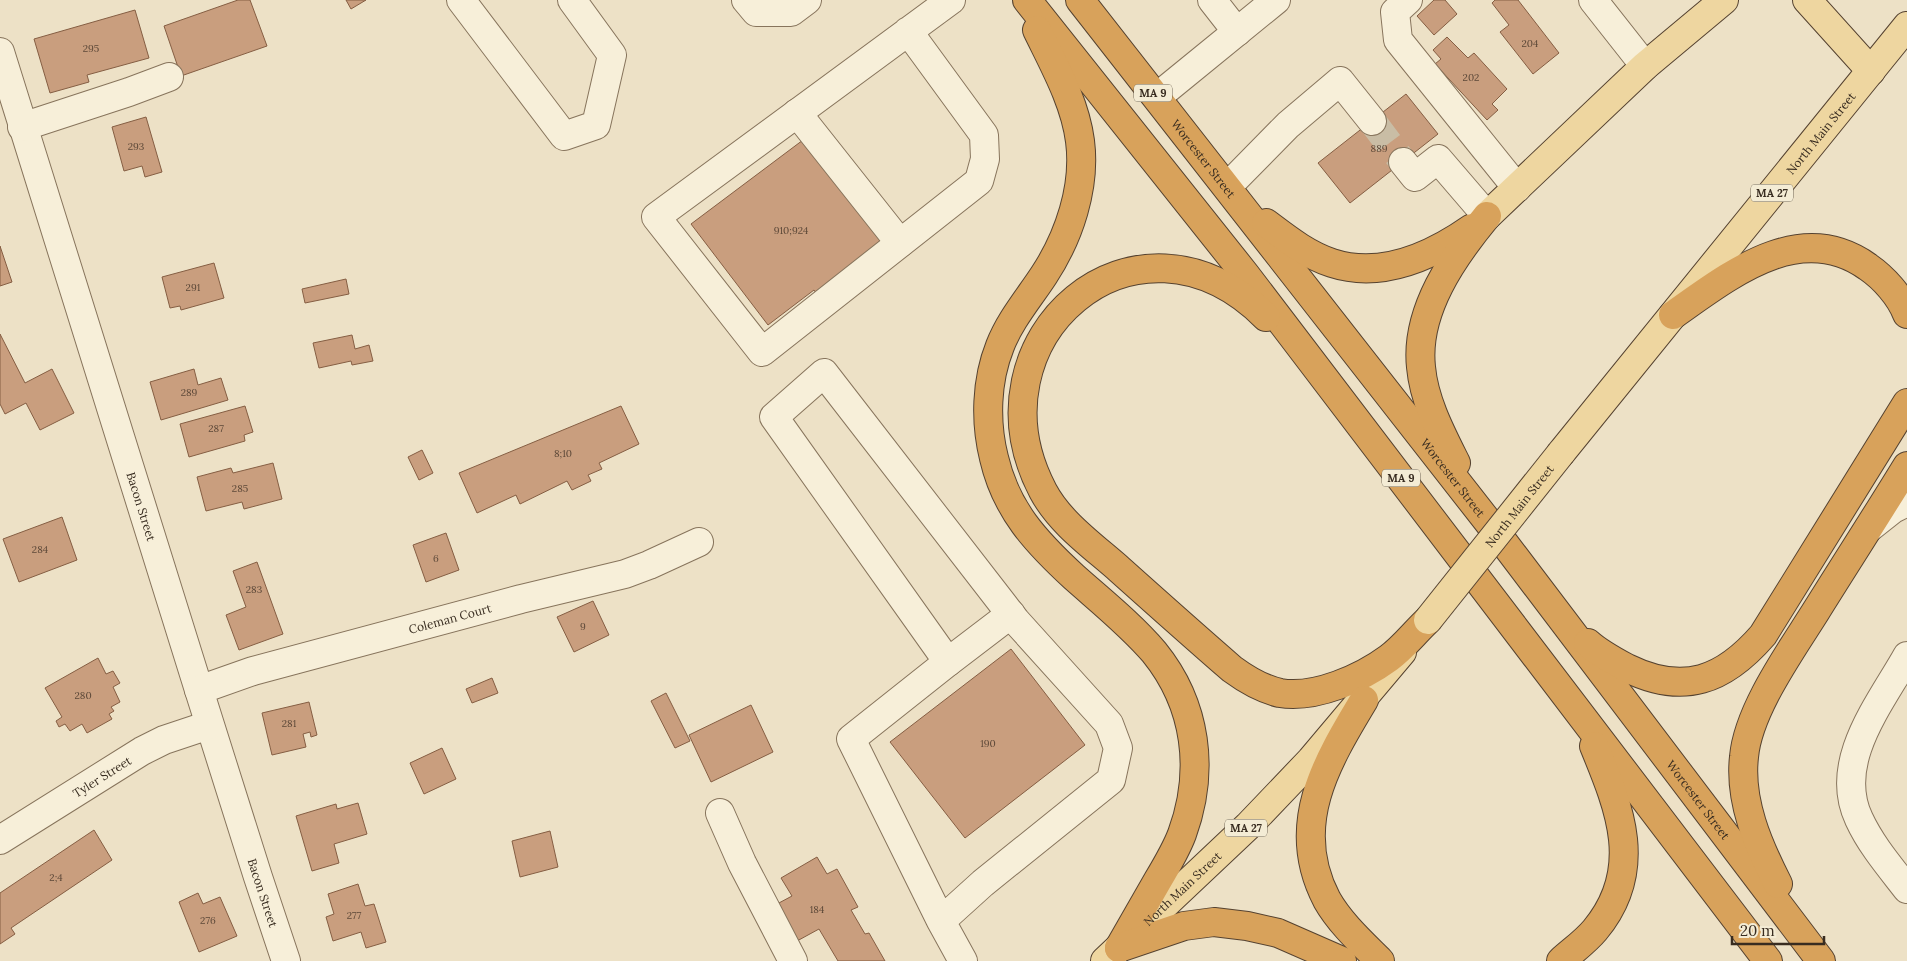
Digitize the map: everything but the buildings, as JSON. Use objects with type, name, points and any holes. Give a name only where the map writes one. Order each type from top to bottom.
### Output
[{"type":"highway","points":[[1021,0],[1051,57],[1075,116],[1080,143],[1080,169],[1072,219],[1061,245],[1046,272],[1012,322],[1000,346],[992,375],[988,403],[989,432],[994,459],[1002,485],[1014,511],[1031,534],[1136,634],[1166,668],[1186,708],[1196,752],[1192,801],[1182,835],[1169,862],[1112,954]]},
{"type":"highway","name":"MA 9","points":[[1027,0],[1320,371],[1768,961]]},
{"type":"highway","name":"Worcester Street","points":[[1080,0],[1489,523],[1814,952]]},
{"type":"highway","points":[[1227,187],[1256,215],[1295,244],[1330,262],[1358,268],[1373,269],[1387,267],[1423,256],[1455,239],[1487,216]]},
{"type":"highway","points":[[1487,216],[1449,269],[1433,300],[1423,329],[1420,355],[1424,382],[1432,411],[1465,480],[1489,523]]},
{"type":"highway","points":[[1673,315],[1746,267],[1776,254],[1803,248],[1831,249],[1855,258],[1892,289],[1907,314]]},
{"type":"highway","points":[[1320,371],[1262,313],[1236,294],[1212,280],[1188,272],[1165,268],[1128,272],[1107,278],[1086,289],[1054,319],[1032,359],[1025,382],[1023,404],[1024,428],[1034,472],[1044,493],[1077,532],[1232,669],[1249,681],[1264,688],[1282,693],[1305,693],[1330,688],[1361,675],[1390,657],[1428,620]]},
{"type":"highway","points":[[1561,619],[1593,648],[1644,676],[1667,681],[1690,682],[1711,676],[1731,666],[1748,653],[1763,635],[1907,403]]},
{"type":"highway","points":[[1814,952],[1762,854],[1750,817],[1744,788],[1744,756],[1750,730],[1774,676],[1907,466]]},
{"type":"highway","points":[[1364,700],[1333,753],[1316,792],[1311,820],[1312,848],[1316,874],[1328,901],[1344,923],[1380,961]]},
{"type":"highway","points":[[1561,961],[1594,931],[1608,912],[1617,891],[1624,863],[1624,838],[1618,813],[1579,712]]},
{"type":"highway","points":[[1112,954],[1184,926],[1214,922],[1247,926],[1278,933],[1342,961]]},
{"type":"main road","points":[[1487,216],[1645,66],[1724,0]]},
{"type":"main road","points":[[1807,0],[1871,70]]},
{"type":"main road","name":"North Main Street","points":[[1112,954],[1248,826],[1311,760],[1364,700],[1561,453],[1907,26]]},
{"type":"street","points":[[461,0],[564,136],[596,125],[612,55],[572,0]]},
{"type":"street","points":[[746,0],[756,12],[791,12],[807,0]]},
{"type":"street","points":[[908,32],[984,135],[985,159],[979,181],[762,352],[656,217],[797,114],[908,32],[952,0]]},
{"type":"street","points":[[1212,0],[1237,32]]},
{"type":"street","points":[[1157,97],[1276,0]]},
{"type":"street","points":[[1408,0],[1395,12],[1398,40],[1517,188]]},
{"type":"street","points":[[1593,0],[1645,66]]},
{"type":"street","name":"Bacon Street","points":[[0,52],[209,725],[286,961]]},
{"type":"street","points":[[22,127],[169,77]]},
{"type":"street","points":[[1227,187],[1288,125],[1340,81],[1372,121]]},
{"type":"street","points":[[797,114],[900,244]]},
{"type":"street","points":[[1403,162],[1415,177],[1438,159],[1487,216]]},
{"type":"street","points":[[941,921],[982,884],[1111,780],[1118,748],[1108,724],[1013,617],[824,372],[774,417],[948,662]]},
{"type":"street","points":[[1868,528],[1893,509],[1907,502]]},
{"type":"street","name":"Coleman Court","points":[[198,690],[272,666],[521,599],[626,574],[699,542]]},
{"type":"street","points":[[964,961],[941,921],[851,739],[948,662],[1013,617]]},
{"type":"street","points":[[1907,656],[1865,730],[1856,751],[1851,775],[1853,797],[1859,818],[1870,839],[1907,889]]},
{"type":"street","name":"Tyler Street","points":[[0,840],[142,751],[164,740],[209,725]]},
{"type":"street","points":[[720,813],[742,862],[793,961]]},
{"type":"tunnel","points":[[1372,121],[1403,162]]}]
